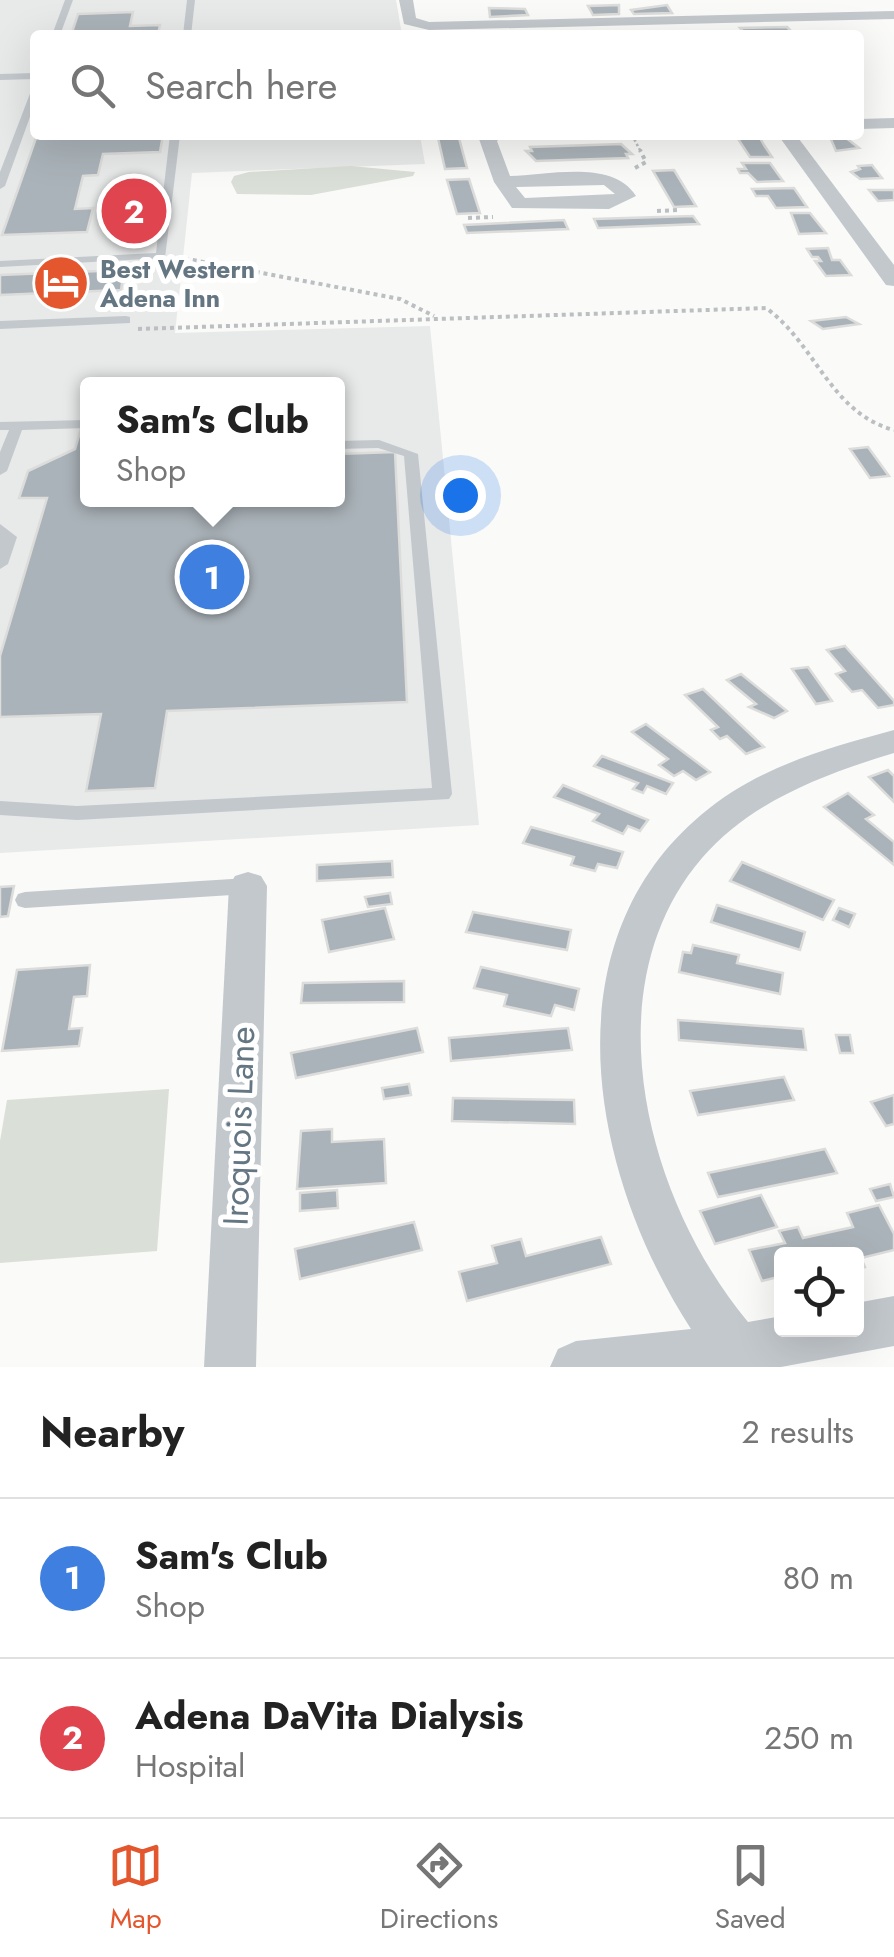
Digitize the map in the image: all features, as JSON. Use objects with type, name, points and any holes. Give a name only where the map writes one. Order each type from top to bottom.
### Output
[{"type":"street","points":[[406,0],[409,21],[422,25],[531,29],[701,19],[894,15]]},
{"type":"street","points":[[687,0],[709,30]]},
{"type":"street","points":[[876,0],[894,15]]},
{"type":"street","points":[[864,124],[894,123]]},
{"type":"street","points":[[488,140],[502,182],[514,202],[525,206],[609,203],[626,196],[619,184],[608,179],[502,182]]},
{"type":"street","points":[[791,140],[894,280]]},
{"type":"street","points":[[746,1358],[694,1293],[637,1158],[620,1075],[617,1019],[627,954],[650,900],[670,867],[710,827],[788,773],[894,741]]},
{"type":"street","name":"Iroquois Lane","points":[[230,1367],[248,886]]},
{"type":"street","points":[[576,1367],[746,1358],[894,1321]]},
{"type":"lane","points":[[58,30],[69,0]]},
{"type":"lane","points":[[187,30],[191,0]]},
{"type":"lane","points":[[0,77],[30,76]]},
{"type":"lane","points":[[0,186],[30,105]]},
{"type":"lane","points":[[0,264],[161,256],[174,140]]},
{"type":"lane","points":[[0,325],[130,325]]},
{"type":"lane","points":[[0,426],[80,424]]},
{"type":"lane","points":[[0,472],[17,426]]},
{"type":"lane","points":[[0,808],[77,813],[442,794],[412,454],[379,444],[345,445]]},
{"type":"lane","points":[[0,530],[8,537],[0,564]]},
{"type":"lane","points":[[25,900],[248,886]]},
{"type":"path","points":[[634,140],[646,162],[635,168]]},
{"type":"path","points":[[631,151],[640,151]]},
{"type":"path","points":[[658,210],[679,210]]},
{"type":"path","points":[[468,218],[493,217]]},
{"type":"path","points":[[161,256],[400,299],[428,309],[434,316]]},
{"type":"path","points":[[130,325],[766,308],[792,328],[857,418],[894,430]]},
{"type":"shaded area","points":[[0,0],[396,0],[401,30],[30,30],[30,140],[421,140],[425,164],[192,173],[175,333],[430,326],[479,825],[0,853]]},
{"type":"shaded area","points":[[351,166],[415,172],[413,176],[311,195],[237,194],[231,182],[234,176],[249,172]]},
{"type":"shaded area","points":[[169,1089],[157,1251],[0,1263],[0,1141],[7,1100]]},
{"type":"building","points":[[619,5],[619,14],[593,15],[588,6]]},
{"type":"building","points":[[667,5],[672,13],[634,14],[631,10]]},
{"type":"building","points":[[489,8],[525,9],[528,15],[490,17]]},
{"type":"building","points":[[133,12],[130,26],[160,25],[159,30],[73,30],[78,14]]},
{"type":"building","points":[[787,27],[790,30],[742,30]]},
{"type":"building","points":[[35,140],[162,140],[160,152],[103,154],[98,175],[83,176],[75,209],[93,208],[87,232],[2,235]]},
{"type":"building","points":[[438,140],[460,140],[467,168],[445,169]]},
{"type":"building","points":[[739,140],[761,140],[772,157],[750,157]]},
{"type":"building","points":[[831,140],[849,140],[859,148],[836,151]]},
{"type":"building","points":[[621,144],[632,154],[626,154],[628,158],[536,161],[526,151],[532,151],[530,147]]},
{"type":"building","points":[[742,163],[770,163],[783,181],[757,182],[748,173],[740,173],[738,169],[746,169]]},
{"type":"building","points":[[872,165],[882,178],[860,179],[851,172],[860,169],[858,166]]},
{"type":"building","points":[[674,170],[696,206],[674,207],[653,171]]},
{"type":"building","points":[[469,179],[480,213],[457,214],[447,180]]},
{"type":"building","points":[[794,188],[807,207],[776,208],[768,196],[756,196],[752,189]]},
{"type":"building","points":[[869,190],[894,190],[894,200],[878,201]]},
{"type":"building","points":[[158,194],[154,226],[147,226],[146,233],[130,234],[131,227],[108,228],[114,196]]},
{"type":"building","points":[[791,213],[810,213],[826,233],[799,234]]},
{"type":"building","points":[[693,216],[699,224],[598,228],[594,219]]},
{"type":"building","points":[[564,220],[568,229],[467,233],[464,225]]},
{"type":"building","points":[[828,248],[832,260],[840,260],[851,275],[826,276],[815,261],[821,261],[807,249]]},
{"type":"building","name":"Best Western Adena Inn","points":[[124,270],[121,290],[0,295],[0,275]]},
{"type":"building","points":[[846,317],[859,324],[823,329],[811,321]]},
{"type":"building","points":[[80,432],[80,507],[345,507],[345,454],[395,452],[407,702],[167,711],[155,788],[86,791],[101,714],[0,717],[0,656],[47,498],[19,498],[28,471],[75,449]]},
{"type":"building","points":[[868,447],[889,476],[870,478],[850,449]]},
{"type":"building","points":[[845,646],[894,705],[878,708],[862,690],[852,692],[836,674],[845,671],[827,650]]},
{"type":"building","points":[[808,667],[832,701],[816,704],[792,669]]},
{"type":"building","points":[[741,674],[787,711],[774,718],[749,707],[756,704],[727,680]]},
{"type":"building","points":[[703,689],[764,747],[746,754],[727,736],[720,739],[711,730],[718,727],[685,695]]},
{"type":"building","points":[[646,724],[710,772],[696,780],[683,771],[674,776],[659,765],[668,759],[632,732]]},
{"type":"building","points":[[602,756],[673,783],[666,794],[647,786],[643,793],[633,789],[638,783],[594,766]]},
{"type":"building","points":[[888,770],[894,776],[894,802],[869,777]]},
{"type":"building","points":[[563,785],[648,820],[640,831],[628,826],[623,834],[593,821],[599,814],[554,797]]},
{"type":"building","points":[[848,793],[874,815],[866,819],[894,842],[894,865],[824,807]]},
{"type":"building","points":[[531,827],[623,852],[617,868],[598,864],[595,871],[571,865],[574,857],[523,843]]},
{"type":"building","points":[[392,861],[393,877],[317,881],[317,865]]},
{"type":"building","points":[[742,862],[834,900],[823,920],[730,881]]},
{"type":"building","points":[[14,886],[8,916],[0,917],[0,887]]},
{"type":"building","points":[[390,893],[392,904],[368,907],[365,897]]},
{"type":"building","points":[[717,905],[805,932],[800,950],[711,922]]},
{"type":"building","points":[[385,908],[394,939],[329,952],[322,920]]},
{"type":"building","points":[[839,908],[855,914],[849,927],[833,920]]},
{"type":"building","points":[[473,912],[571,930],[567,950],[466,932]]},
{"type":"building","points":[[693,945],[739,955],[737,963],[783,973],[780,994],[679,972],[683,952],[691,953]]},
{"type":"building","points":[[90,965],[87,996],[74,997],[69,1029],[82,1028],[79,1046],[2,1051],[17,970]]},
{"type":"building","points":[[481,967],[579,989],[574,1010],[555,1005],[551,1016],[504,1006],[507,995],[474,988]]},
{"type":"building","points":[[404,981],[404,1002],[301,1003],[303,983]]},
{"type":"building","points":[[678,1020],[803,1029],[806,1050],[679,1040]]},
{"type":"building","points":[[417,1028],[423,1052],[296,1078],[291,1053]]},
{"type":"building","points":[[568,1028],[572,1050],[451,1061],[449,1038]]},
{"type":"building","points":[[836,1035],[850,1035],[853,1053],[840,1053]]},
{"type":"building","points":[[784,1077],[794,1100],[698,1115],[690,1091]]},
{"type":"building","points":[[409,1084],[411,1095],[384,1099],[382,1088]]},
{"type":"building","points":[[894,1095],[894,1124],[886,1126],[871,1102]]},
{"type":"building","points":[[453,1098],[574,1100],[575,1124],[452,1121]]},
{"type":"building","points":[[332,1129],[332,1142],[384,1139],[386,1183],[297,1189],[301,1131]]},
{"type":"building","points":[[825,1149],[837,1173],[718,1197],[708,1173]]},
{"type":"building","points":[[890,1184],[894,1197],[876,1201],[870,1189]]},
{"type":"building","points":[[337,1190],[338,1208],[300,1211],[300,1193]]},
{"type":"building","points":[[761,1195],[777,1227],[715,1244],[700,1211]]},
{"type":"building","points":[[879,1205],[894,1234],[894,1250],[864,1257],[864,1247],[774,1247],[774,1278],[762,1281],[749,1250],[785,1243],[779,1231],[798,1227],[803,1238],[853,1227],[847,1213]]},
{"type":"building","points":[[414,1222],[422,1250],[300,1279],[295,1249]]},
{"type":"building","points":[[601,1237],[611,1264],[467,1301],[459,1272],[497,1263],[492,1246],[521,1239],[526,1256]]},
{"type":"place","name":"Adena DaVita Dialysis","points":[[134,211]]},
{"type":"place","name":"Best Western Adena Inn","points":[[61,283]]},
{"type":"place","name":"Sam's Club","points":[[212,577]]}]
